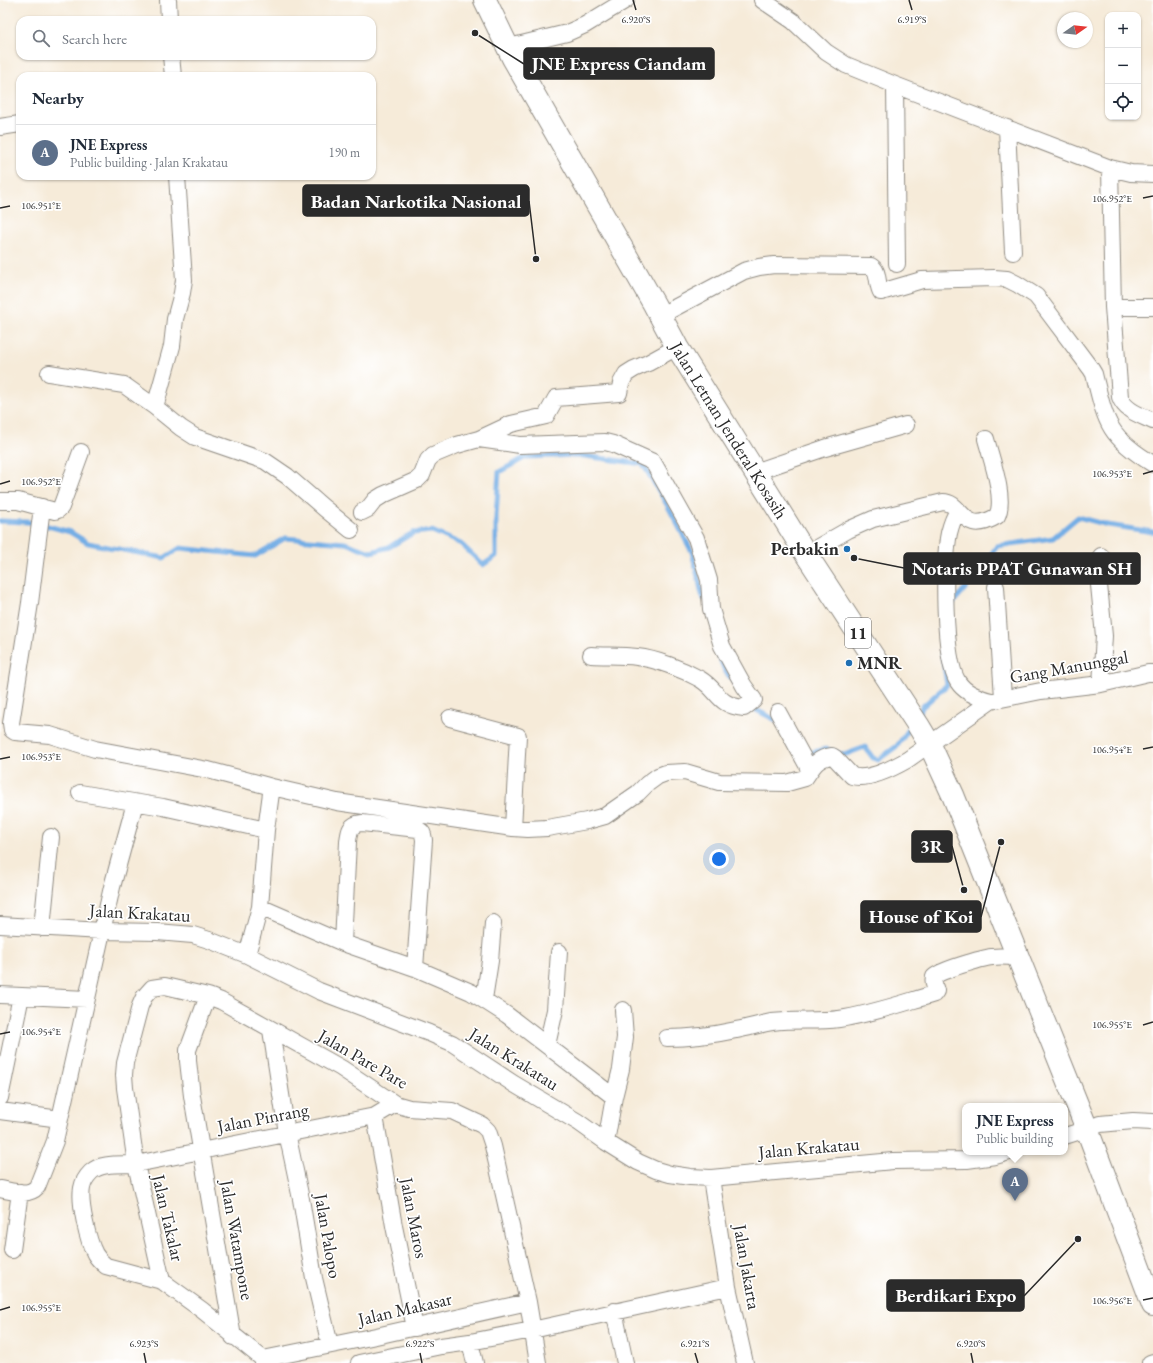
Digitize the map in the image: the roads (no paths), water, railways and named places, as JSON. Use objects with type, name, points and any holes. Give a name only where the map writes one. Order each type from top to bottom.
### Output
[{"type":"highway","name":"Jalan Letnan Jenderal Kosasih","points":[[485,0],[509,46],[513,58],[661,315],[677,347],[806,554],[930,745],[952,795],[1087,1130],[1151,1295]]},
{"type":"street","points":[[168,0],[169,16]]},
{"type":"street","points":[[509,46],[567,33],[586,25],[626,0]]},
{"type":"street","points":[[762,0],[793,21],[826,52],[846,65],[1110,168],[1131,173],[1153,174]]},
{"type":"street","points":[[172,60],[173,72]]},
{"type":"street","points":[[895,85],[897,264]]},
{"type":"street","points":[[0,127],[16,125]]},
{"type":"street","points":[[1007,128],[1013,252]]},
{"type":"street","points":[[1110,168],[1113,307],[1118,387],[1122,403],[1126,408],[1153,421]]},
{"type":"street","points":[[155,406],[172,346],[175,319],[184,280],[177,180]]},
{"type":"street","points":[[661,315],[744,271],[774,265],[871,266],[876,272],[881,292],[922,280],[962,278],[1007,279],[1036,296],[1094,374],[1106,418],[1116,436],[1134,453],[1153,464]]},
{"type":"street","points":[[1113,307],[1153,307]]},
{"type":"street","points":[[362,512],[368,509],[375,500],[383,495],[417,480],[422,474],[428,460],[433,456],[457,444],[479,438],[511,424],[546,416],[556,398],[619,393],[621,383],[626,374],[677,347]]},
{"type":"street","points":[[49,373],[124,385],[155,406],[181,428],[195,437],[265,461],[287,476],[351,530]]},
{"type":"street","points":[[755,472],[826,448],[906,425]]},
{"type":"street","points":[[479,438],[520,446],[605,442],[613,444],[653,462],[696,538],[709,580],[711,609],[722,646],[740,679],[754,700],[744,708],[734,707],[722,700],[707,684],[699,679],[651,659],[626,656],[591,655]]},
{"type":"street","points":[[806,554],[848,530],[873,519],[943,502],[950,503],[972,522],[979,523],[997,516],[1000,506],[997,484],[986,439]]},
{"type":"street","points":[[0,501],[18,501],[55,511],[60,509],[81,452]]},
{"type":"street","points":[[42,507],[30,603],[11,723],[12,730],[15,732],[55,736],[95,749],[208,770],[336,802],[513,828],[547,828],[587,821],[604,816],[658,776],[666,773],[685,772],[719,782],[787,783],[805,778],[809,770],[819,760],[832,756],[852,776],[864,778],[916,755],[997,700]]},
{"type":"street","points":[[958,511],[951,524],[946,556],[946,613],[951,662],[957,680],[962,687],[979,698],[997,700]]},
{"type":"street","points":[[1101,556],[1099,585],[1104,636],[1101,684]]},
{"type":"street","points":[[996,587],[997,700]]},
{"type":"street","name":"Gang Manunggal","points":[[997,700],[1041,691],[1101,684],[1153,673]]},
{"type":"street","points":[[778,712],[808,765],[809,770]]},
{"type":"street","points":[[450,718],[518,736],[513,828]]},
{"type":"street","points":[[80,793],[183,811],[266,830]]},
{"type":"street","points":[[247,955],[260,907],[266,830],[272,793]]},
{"type":"street","points":[[0,1189],[26,1193],[34,1191],[50,1156],[60,1120],[112,887],[135,803]]},
{"type":"street","points":[[343,943],[348,842],[351,827],[362,823],[418,829],[424,835],[424,840],[415,968]]},
{"type":"street","points":[[42,928],[51,837]]},
{"type":"street","points":[[260,907],[343,943],[415,968],[460,986],[484,999],[614,1097]]},
{"type":"street","points":[[484,999],[490,960],[492,923]]},
{"type":"street","name":"Jalan Krakatau","points":[[0,925],[193,935],[247,955],[319,991],[388,1019],[429,1033],[452,1044],[514,1084],[578,1122],[638,1162],[656,1170],[690,1177],[711,1178],[893,1161],[967,1160],[998,1155]]},
{"type":"street","points":[[547,1045],[554,1010],[559,952]]},
{"type":"street","points":[[667,1038],[708,1036],[770,1023],[794,1020],[834,1019],[859,1014],[909,1002],[934,994],[936,991],[933,980],[934,976],[942,972],[992,957],[1017,957]]},
{"type":"street","name":"Jalan Pare Pare","points":[[148,992],[152,988],[165,986],[208,996],[341,1068],[395,1104],[409,1108],[452,1111],[482,1125],[488,1131],[493,1146],[528,1302]]},
{"type":"street","name":"Jalan Takalar","points":[[148,992],[140,1006],[130,1042],[124,1074],[136,1164],[162,1281]]},
{"type":"street","points":[[0,995],[87,999]]},
{"type":"street","points":[[0,1098],[21,996]]},
{"type":"street","name":"Jalan Watampone","points":[[208,996],[188,1050],[188,1061],[192,1096],[233,1337]]},
{"type":"street","points":[[606,1142],[626,1037],[623,1010]]},
{"type":"street","name":"Jalan Palopo","points":[[271,1030],[287,1133],[301,1199],[314,1278],[330,1345]]},
{"type":"street","name":"Jalan Pinrang","points":[[162,1281],[106,1266],[95,1254],[88,1233],[82,1202],[82,1188],[85,1179],[91,1171],[104,1166],[136,1164],[375,1116],[395,1104]]},
{"type":"street","points":[[0,1111],[60,1120]]},
{"type":"street","name":"Jalan Maros","points":[[375,1116],[394,1226],[415,1328]]},
{"type":"street","points":[[1068,1135],[1087,1130],[1100,1124],[1133,1121],[1153,1122]]},
{"type":"street","name":"Jalan Jakarta","points":[[711,1178],[728,1287],[745,1363]]},
{"type":"street","points":[[12,1250],[20,1192]]},
{"type":"street","name":"Jalan Makasar","points":[[162,1281],[202,1310],[263,1361],[528,1302]]},
{"type":"street","points":[[358,1363],[408,1358],[441,1346],[532,1330],[728,1287]]},
{"type":"street","points":[[528,1302],[538,1363]]},
{"type":"street","points":[[614,1312],[625,1363]]},
{"type":"street","points":[[470,1342],[474,1363]]},
{"type":"waterway","points":[[0,521],[28,522],[48,526],[70,532],[88,543],[164,558],[180,548],[255,556],[285,538],[345,543],[371,552],[389,547],[413,533],[432,531],[461,544],[483,565],[496,556],[496,516],[499,472],[526,457],[577,455],[643,464],[670,510],[692,552],[703,598]]},
{"type":"waterway","points":[[949,607],[976,576],[997,546],[1053,538],[1078,517],[1108,525],[1153,532]]},
{"type":"waterway","points":[[919,716],[922,707],[947,685],[942,652]]},
{"type":"waterway","points":[[718,654],[725,671],[735,683]]},
{"type":"waterway","points":[[756,710],[778,721]]},
{"type":"waterway","points":[[804,752],[806,754],[826,749],[844,755],[865,747],[873,758],[878,760],[897,746],[912,725]]},
{"type":"place","name":"JNE Express Ciandam","points":[[475,33]]},
{"type":"place","name":"Badan Narkotika Nasional","points":[[536,259]]},
{"type":"place","name":"Perbakin","points":[[847,549]]},
{"type":"place","name":"Notaris PPAT Gunawan SH","points":[[854,558]]},
{"type":"place","name":"MNR","points":[[849,663]]},
{"type":"place","name":"House of Koi","points":[[1001,842]]},
{"type":"place","name":"3R","points":[[964,890]]},
{"type":"place","name":"JNE Express","points":[[1015,1201]]},
{"type":"place","name":"Berdikari Expo","points":[[1078,1239]]}]
